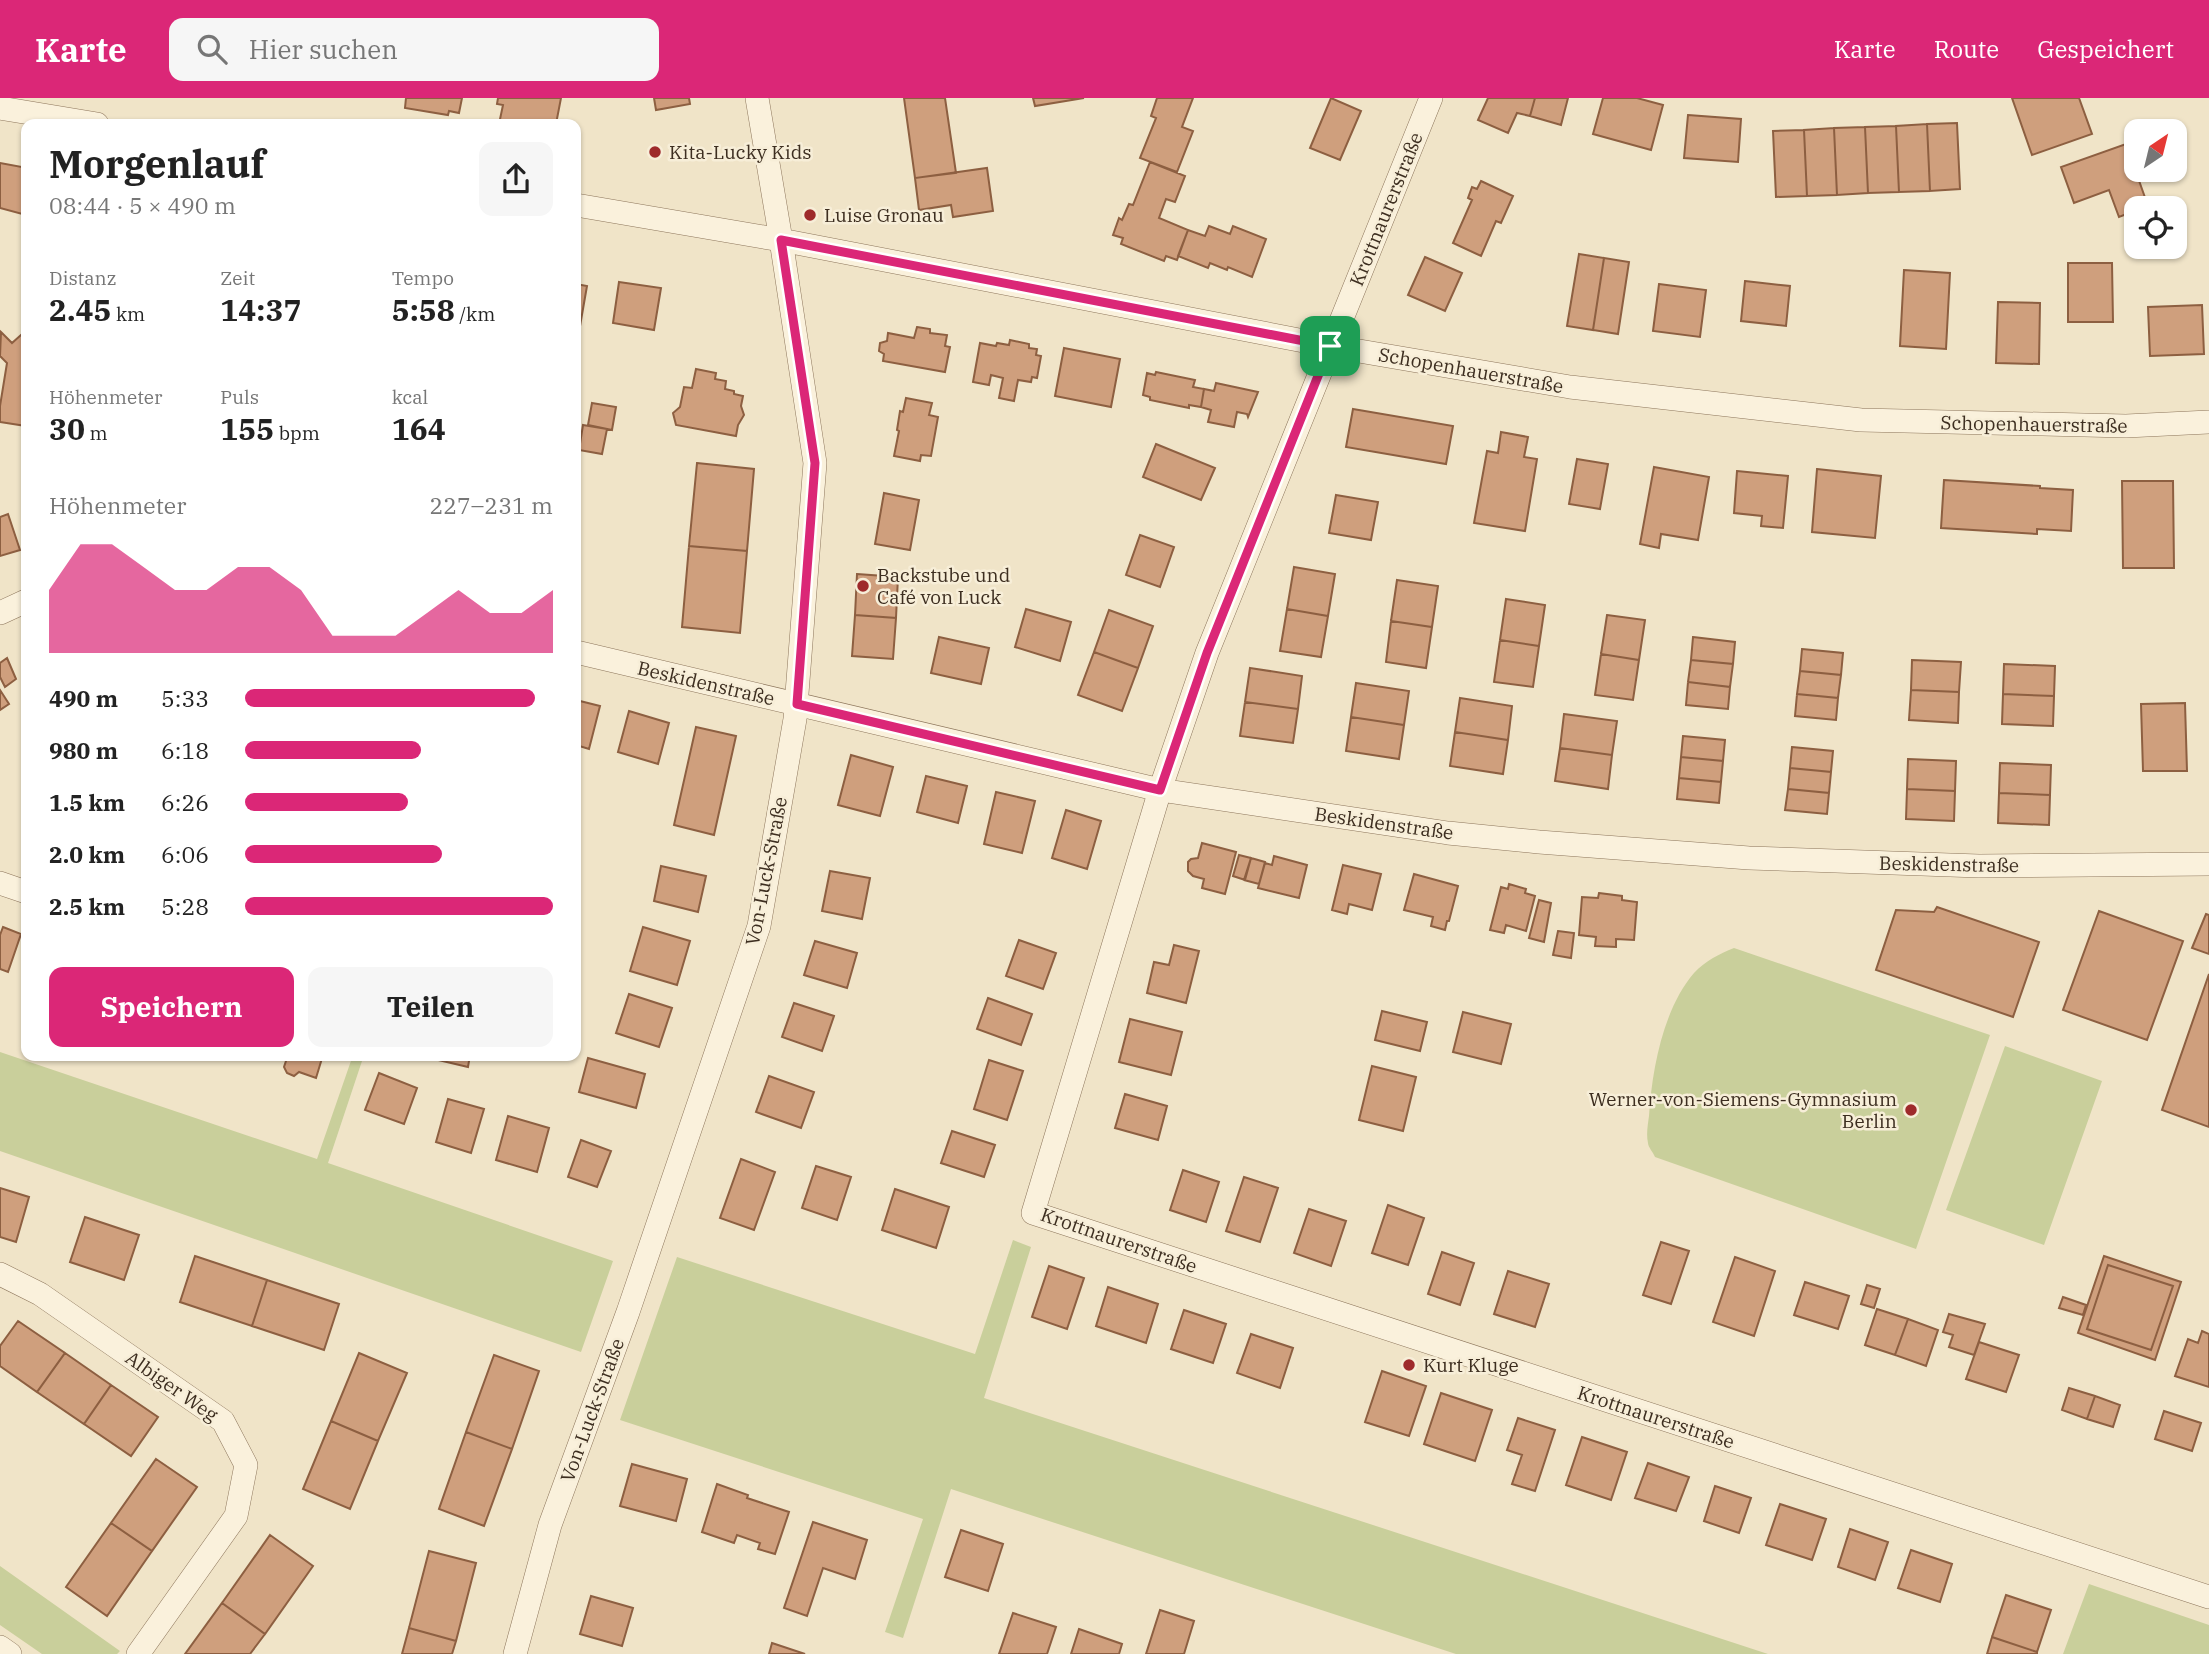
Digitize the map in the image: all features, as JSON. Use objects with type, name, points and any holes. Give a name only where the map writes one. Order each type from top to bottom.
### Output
[{"type":"street","name":"Von-Luck-Straße","points":[[515,1654],[550,1525],[628,1312],[759,926],[797,704],[815,463],[757,98]]},
{"type":"street","name":"Krottnaurerstraße","points":[[1431,98],[1207,653],[1160,790],[1033,1213],[2209,1597]]},
{"type":"street","points":[[0,108],[67,119]]},
{"type":"street","name":"Schopenhauerstraße","points":[[581,206],[781,240],[1330,346],[1570,387],[1861,420],[2126,426],[2209,422]]},
{"type":"street","points":[[0,613],[21,603]]},
{"type":"street","name":"Beskidenstraße","points":[[581,653],[1160,790],[1448,833],[1668,853],[1966,866],[2209,864]]},
{"type":"street","points":[[0,883],[21,890]]},
{"type":"street","name":"Albiger Weg","points":[[0,1274],[40,1294],[223,1421],[246,1465],[236,1516],[138,1654]]},
{"type":"street","points":[[0,1647],[10,1654]]},
{"type":"green space","points":[[1734,948],[1990,1035],[1916,1249],[1655,1157],[1648,1145],[1647,1129],[1656,1060],[1667,1022],[1674,1004],[1694,973],[1713,958]]},
{"type":"green space","points":[[2005,1046],[2102,1081],[2044,1245],[1946,1210]]},
{"type":"green space","points":[[0,1052],[317,1159],[351,1061],[362,1061],[328,1163],[613,1261],[581,1352],[0,1151]]},
{"type":"green space","points":[[1013,1240],[1031,1247],[984,1398],[1768,1654],[1456,1654],[951,1489],[903,1638],[885,1632],[923,1519],[620,1420],[677,1257],[975,1354]]},
{"type":"green space","points":[[0,1566],[120,1651],[117,1654],[42,1654],[0,1625]]},
{"type":"green space","points":[[2089,1584],[2209,1625],[2209,1654],[2063,1654]]},
{"type":"building","points":[[406,98],[462,98],[459,113],[449,111],[448,115],[405,108]]},
{"type":"building","points":[[498,98],[561,98],[557,119],[500,119],[503,105],[497,104]]},
{"type":"building","points":[[654,98],[689,98],[690,104],[656,110]]},
{"type":"building","points":[[904,98],[945,98],[956,173],[915,178]]},
{"type":"building","points":[[1033,98],[1084,98],[1035,106]]},
{"type":"building","points":[[1157,98],[1193,98],[1182,127],[1193,131],[1177,172],[1140,158],[1156,118],[1151,116]]},
{"type":"building","points":[[1331,98],[1361,111],[1340,160],[1310,148]]},
{"type":"building","points":[[1488,98],[1535,98],[1530,116],[1517,113],[1508,133],[1478,120]]},
{"type":"building","points":[[1535,98],[1568,98],[1561,125],[1530,116]]},
{"type":"building","points":[[1603,98],[1637,98],[1663,105],[1651,150],[1593,134]]},
{"type":"building","points":[[2012,98],[2079,98],[2092,134],[2032,155]]},
{"type":"building","points":[[1688,115],[1741,119],[1738,162],[1684,158]]},
{"type":"building","points":[[1957,123],[1960,189],[1930,191],[1927,124]]},
{"type":"building","points":[[1927,124],[1930,191],[1899,192],[1896,126]]},
{"type":"building","points":[[1896,126],[1899,192],[1868,193],[1865,127]]},
{"type":"building","points":[[1865,127],[1868,193],[1837,195],[1834,128]]},
{"type":"building","points":[[1834,128],[1837,195],[1807,196],[1804,130]]},
{"type":"building","points":[[1804,130],[1807,196],[1776,197],[1773,131]]},
{"type":"building","points":[[2124,145],[2124,182],[2139,182],[2144,196],[2124,196],[2124,215],[2119,217],[2109,190],[2074,203],[2061,167]]},
{"type":"building","points":[[1150,162],[1185,176],[1175,202],[1166,199],[1159,218],[1188,230],[1177,260],[1166,256],[1164,261],[1121,244],[1123,238],[1113,235],[1119,218],[1122,220],[1129,204],[1133,205]]},
{"type":"building","points":[[0,163],[21,167],[21,214],[0,208]]},
{"type":"building","points":[[987,168],[993,211],[953,217],[951,205],[919,210],[915,178]]},
{"type":"building","points":[[1481,181],[1513,196],[1501,223],[1496,221],[1481,256],[1453,243],[1472,200],[1468,198],[1472,187],[1477,189]]},
{"type":"building","points":[[1209,226],[1230,234],[1233,226],[1266,239],[1252,277],[1210,263],[1208,268],[1178,256],[1188,230],[1205,236]]},
{"type":"building","points":[[1579,254],[1604,258],[1593,330],[1567,326]]},
{"type":"building","points":[[1425,257],[1462,273],[1445,311],[1408,295]]},
{"type":"building","points":[[1604,258],[1629,262],[1618,334],[1593,330]]},
{"type":"building","points":[[2068,263],[2112,263],[2113,322],[2068,322]]},
{"type":"building","points":[[1904,270],[1950,273],[1946,349],[1900,346]]},
{"type":"building","points":[[1745,281],[1790,286],[1786,326],[1741,321]]},
{"type":"building","points":[[619,282],[661,288],[654,330],[613,323]]},
{"type":"building","points":[[1659,284],[1706,290],[1700,337],[1653,331]]},
{"type":"building","points":[[581,285],[587,286],[581,320]]},
{"type":"building","points":[[1998,302],[2040,303],[2039,364],[1996,363]]},
{"type":"building","points":[[2202,305],[2204,354],[2150,356],[2148,307]]},
{"type":"building","points":[[917,327],[930,329],[930,333],[947,335],[945,346],[950,347],[945,372],[883,361],[884,354],[879,351],[880,343],[887,341],[888,333],[914,338]]},
{"type":"building","points":[[1,332],[12,343],[21,335],[21,425],[0,422],[7,363],[0,356]]},
{"type":"building","points":[[1010,340],[1029,344],[1029,348],[1037,349],[1036,355],[1041,356],[1037,378],[1032,377],[1031,382],[1018,380],[1014,401],[999,398],[1003,378],[991,375],[989,385],[973,382],[980,343],[1009,345]]},
{"type":"building","points":[[1064,348],[1120,359],[1111,407],[1055,396]]},
{"type":"building","points":[[696,369],[716,373],[715,379],[726,381],[725,389],[743,396],[741,406],[744,415],[736,436],[676,425],[673,413],[680,407],[684,387],[692,388]]},
{"type":"building","points":[[1156,372],[1195,380],[1193,387],[1204,389],[1201,407],[1189,405],[1189,408],[1150,400],[1150,397],[1143,395],[1147,373],[1155,375]]},
{"type":"building","points":[[1216,383],[1258,392],[1248,417],[1247,414],[1237,412],[1234,427],[1208,422],[1211,410],[1201,407],[1204,389],[1214,391]]},
{"type":"building","points":[[906,398],[932,403],[929,415],[938,417],[931,456],[921,455],[920,461],[894,456],[900,411],[903,412]]},
{"type":"building","points":[[592,403],[616,407],[612,430],[588,425]]},
{"type":"building","points":[[1353,409],[1453,426],[1446,464],[1346,447]]},
{"type":"building","points":[[583,425],[607,429],[602,454],[581,450]]},
{"type":"building","points":[[1501,432],[1528,437],[1524,457],[1537,459],[1525,531],[1474,523],[1487,451],[1498,453]]},
{"type":"building","points":[[1156,444],[1215,468],[1201,500],[1143,477]]},
{"type":"building","points":[[1577,459],[1608,464],[1600,509],[1569,504]]},
{"type":"building","points":[[697,463],[754,469],[747,551],[689,546]]},
{"type":"building","points":[[1654,467],[1709,477],[1698,540],[1661,534],[1659,548],[1640,544]]},
{"type":"building","points":[[1817,469],[1881,476],[1875,538],[1812,532]]},
{"type":"building","points":[[1737,471],[1788,476],[1783,528],[1761,526],[1762,516],[1734,513]]},
{"type":"building","points":[[1944,480],[2073,490],[2071,531],[2037,529],[2037,534],[1941,528]]},
{"type":"building","points":[[2122,481],[2173,481],[2174,568],[2123,568]]},
{"type":"building","points":[[884,493],[919,500],[910,550],[875,544]]},
{"type":"building","points":[[1336,495],[1378,502],[1371,540],[1329,533]]},
{"type":"building","points":[[8,514],[20,550],[0,556],[0,517]]},
{"type":"building","points":[[1140,535],[1174,547],[1160,587],[1126,575]]},
{"type":"building","points":[[689,546],[747,551],[740,633],[682,627]]},
{"type":"building","points":[[1294,567],[1335,574],[1328,616],[1287,609]]},
{"type":"building","points":[[857,574],[898,577],[896,618],[855,615]]},
{"type":"building","points":[[1397,580],[1438,586],[1432,627],[1391,621]]},
{"type":"building","points":[[1506,599],[1545,605],[1539,646],[1500,640]]},
{"type":"building","points":[[1026,609],[1071,622],[1060,661],[1015,647]]},
{"type":"building","points":[[1287,609],[1328,616],[1321,657],[1280,651]]},
{"type":"building","points":[[1109,610],[1153,626],[1138,668],[1094,652]]},
{"type":"building","points":[[855,615],[896,618],[893,659],[852,656]]},
{"type":"building","points":[[1607,615],[1645,620],[1639,660],[1601,654]]},
{"type":"building","points":[[1391,621],[1432,627],[1426,668],[1386,662]]},
{"type":"building","points":[[939,637],[989,648],[981,684],[931,673]]},
{"type":"building","points":[[1693,637],[1735,642],[1733,664],[1691,660]]},
{"type":"building","points":[[1500,640],[1539,646],[1533,687],[1494,682]]},
{"type":"building","points":[[1802,649],[1843,653],[1841,675],[1800,671]]},
{"type":"building","points":[[1094,652],[1138,668],[1122,711],[1078,695]]},
{"type":"building","points":[[1601,654],[1639,660],[1633,700],[1595,695]]},
{"type":"building","points":[[7,658],[16,679],[5,687],[0,677],[0,663]]},
{"type":"building","points":[[1691,660],[1733,664],[1730,687],[1688,682]]},
{"type":"building","points":[[1912,660],[1961,662],[1959,692],[1911,690]]},
{"type":"building","points":[[2004,664],[2055,666],[2054,696],[2003,694]]},
{"type":"building","points":[[1250,668],[1302,676],[1298,709],[1245,702]]},
{"type":"building","points":[[1800,671],[1841,675],[1838,698],[1797,694]]},
{"type":"building","points":[[1688,682],[1730,687],[1728,709],[1686,705]]},
{"type":"building","points":[[1356,683],[1409,691],[1404,725],[1351,717]]},
{"type":"building","points":[[0,690],[9,704],[0,710]]},
{"type":"building","points":[[1911,690],[1959,692],[1958,723],[1909,720]]},
{"type":"building","points":[[1797,694],[1838,698],[1836,720],[1795,716]]},
{"type":"building","points":[[2003,694],[2054,696],[2053,726],[2002,724]]},
{"type":"building","points":[[1460,698],[1512,706],[1508,740],[1455,732]]},
{"type":"building","points":[[581,701],[600,706],[589,749],[581,747]]},
{"type":"building","points":[[1245,702],[1298,709],[1293,743],[1240,736]]},
{"type":"building","points":[[2185,703],[2187,771],[2143,771],[2141,704]]},
{"type":"building","points":[[629,711],[669,723],[658,764],[618,752]]},
{"type":"building","points":[[1564,714],[1617,721],[1612,755],[1560,748]]},
{"type":"building","points":[[1351,717],[1404,725],[1399,759],[1346,751]]},
{"type":"building","points":[[696,727],[736,736],[714,835],[674,825]]},
{"type":"building","points":[[1455,732],[1508,740],[1503,774],[1450,766]]},
{"type":"building","points":[[1683,736],[1725,740],[1723,761],[1681,757]]},
{"type":"building","points":[[1792,747],[1833,751],[1831,772],[1790,768]]},
{"type":"building","points":[[1560,748],[1612,755],[1608,789],[1555,781]]},
{"type":"building","points":[[851,755],[893,767],[880,816],[838,805]]},
{"type":"building","points":[[1681,757],[1723,761],[1721,782],[1679,778]]},
{"type":"building","points":[[1908,759],[1956,761],[1955,791],[1907,789]]},
{"type":"building","points":[[2000,763],[2051,765],[2050,795],[1999,793]]},
{"type":"building","points":[[1790,768],[1831,772],[1829,793],[1788,789]]},
{"type":"building","points":[[926,776],[967,786],[958,823],[917,812]]},
{"type":"building","points":[[1679,778],[1721,782],[1719,803],[1677,799]]},
{"type":"building","points":[[1788,789],[1829,793],[1827,814],[1785,810]]},
{"type":"building","points":[[1907,789],[1955,791],[1954,821],[1906,819]]},
{"type":"building","points":[[996,792],[1035,801],[1022,853],[984,844]]},
{"type":"building","points":[[1999,793],[2050,795],[2049,825],[1998,823]]},
{"type":"building","points":[[1066,810],[1101,821],[1087,869],[1052,858]]},
{"type":"building","points":[[1202,843],[1236,852],[1225,894],[1202,888],[1204,879],[1193,876],[1188,871],[1188,862],[1198,858]]},
{"type":"building","points":[[1239,855],[1251,858],[1245,880],[1233,876]]},
{"type":"building","points":[[1274,856],[1307,865],[1299,898],[1258,888],[1265,863],[1272,865]]},
{"type":"building","points":[[1251,858],[1265,862],[1259,884],[1244,880]]},
{"type":"building","points":[[1343,865],[1381,874],[1372,910],[1349,904],[1347,914],[1332,910]]},
{"type":"building","points":[[661,866],[706,876],[698,912],[654,901]]},
{"type":"building","points":[[830,871],[870,878],[862,919],[822,911]]},
{"type":"building","points":[[1414,874],[1458,886],[1445,930],[1431,926],[1433,917],[1404,910]]},
{"type":"building","points":[[1509,884],[1526,889],[1525,893],[1535,896],[1526,931],[1506,925],[1504,933],[1490,930],[1501,887],[1508,889]]},
{"type":"building","points":[[1599,893],[1622,896],[1622,900],[1637,902],[1634,940],[1616,939],[1616,947],[1595,946],[1596,937],[1579,935],[1582,897],[1598,898]]},
{"type":"building","points":[[1539,900],[1551,903],[1544,942],[1529,938]]},
{"type":"building","points":[[1937,907],[2039,942],[2013,1017],[1876,970],[1896,910],[1934,912]]},
{"type":"building","points":[[2099,911],[2183,941],[2147,1040],[2063,1010]]},
{"type":"building","points":[[2206,914],[2209,915],[2209,954],[2192,948]]},
{"type":"building","points":[[3,927],[21,934],[8,972],[0,969],[0,935]]},
{"type":"building","points":[[643,927],[690,941],[677,985],[630,971]]},
{"type":"building","points":[[1558,931],[1574,933],[1571,958],[1553,955]]},
{"type":"building","points":[[1019,940],[1056,953],[1043,989],[1006,976]]},
{"type":"building","points":[[815,941],[857,953],[847,988],[804,975]]},
{"type":"building","points":[[1174,945],[1199,951],[1186,1003],[1147,993],[1154,962],[1169,965]]},
{"type":"building","points":[[2209,974],[2209,1127],[2162,1110]]},
{"type":"building","points":[[629,994],[672,1008],[659,1047],[616,1033]]},
{"type":"building","points":[[988,998],[1032,1014],[1021,1045],[977,1029]]},
{"type":"building","points":[[794,1003],[834,1016],[822,1051],[782,1037]]},
{"type":"building","points":[[1382,1011],[1427,1022],[1420,1051],[1375,1040]]},
{"type":"building","points":[[1463,1012],[1511,1024],[1501,1064],[1453,1052]]},
{"type":"building","points":[[1130,1019],[1182,1032],[1171,1075],[1119,1062]]},
{"type":"building","points":[[588,1058],[645,1074],[636,1108],[579,1092]]},
{"type":"building","points":[[989,1060],[1023,1071],[1007,1120],[974,1109]]},
{"type":"building","points":[[286,1061],[321,1061],[316,1078],[299,1072],[294,1076],[287,1073],[284,1067]]},
{"type":"building","points":[[442,1061],[469,1061],[468,1067]]},
{"type":"building","points":[[1372,1066],[1416,1077],[1403,1131],[1359,1120]]},
{"type":"building","points":[[379,1073],[417,1088],[404,1124],[365,1110]]},
{"type":"building","points":[[769,1076],[814,1092],[801,1128],[756,1112]]},
{"type":"building","points":[[1125,1094],[1167,1106],[1158,1140],[1115,1128]]},
{"type":"building","points":[[448,1099],[484,1109],[471,1153],[436,1142]]},
{"type":"building","points":[[508,1116],[549,1128],[537,1172],[496,1160]]},
{"type":"building","points":[[952,1131],[995,1145],[984,1177],[941,1163]]},
{"type":"building","points":[[581,1140],[611,1151],[597,1187],[568,1177]]},
{"type":"building","points":[[741,1159],[775,1172],[754,1230],[720,1218]]},
{"type":"building","points":[[816,1166],[851,1177],[837,1220],[802,1208]]},
{"type":"building","points":[[1183,1170],[1219,1182],[1206,1222],[1170,1210]]},
{"type":"building","points":[[1244,1177],[1278,1188],[1260,1242],[1226,1231]]},
{"type":"building","points":[[0,1188],[29,1197],[16,1242],[0,1237]]},
{"type":"building","points":[[895,1189],[949,1207],[936,1248],[882,1230]]},
{"type":"building","points":[[1388,1205],[1424,1218],[1408,1265],[1372,1253]]},
{"type":"building","points":[[1309,1209],[1346,1221],[1331,1266],[1294,1253]]},
{"type":"building","points":[[85,1217],[139,1235],[124,1280],[70,1262]]},
{"type":"building","points":[[1661,1242],[1689,1251],[1671,1304],[1643,1295]]},
{"type":"building","points":[[1442,1252],[1474,1263],[1460,1305],[1428,1294]]},
{"type":"building","points":[[195,1256],[267,1280],[252,1326],[180,1302]]},
{"type":"building","points":[[2104,1256],[2181,1282],[2155,1360],[2078,1333]],"holes":[[[2108,1265],[2173,1286],[2151,1350],[2087,1329]]]},
{"type":"building","points":[[1735,1257],[1775,1271],[1754,1336],[1713,1322]]},
{"type":"building","points":[[2108,1265],[2173,1286],[2151,1350],[2087,1329]]},
{"type":"building","points":[[1049,1266],[1084,1278],[1067,1329],[1032,1317]]},
{"type":"building","points":[[1508,1271],[1549,1284],[1535,1327],[1494,1314]]},
{"type":"building","points":[[267,1280],[339,1304],[324,1350],[252,1326]]},
{"type":"building","points":[[1805,1282],[1849,1296],[1838,1329],[1794,1315]]},
{"type":"building","points":[[1867,1285],[1880,1289],[1874,1308],[1861,1304]]},
{"type":"building","points":[[1108,1287],[1158,1304],[1146,1343],[1096,1326]]},
{"type":"building","points":[[2063,1297],[2086,1305],[2083,1315],[2059,1308]]},
{"type":"building","points":[[1877,1309],[1908,1319],[1895,1355],[1865,1345]]},
{"type":"building","points":[[1184,1310],[1226,1324],[1213,1363],[1171,1349]]},
{"type":"building","points":[[1949,1314],[1985,1324],[1974,1355],[1949,1347],[1953,1335],[1943,1332]]},
{"type":"building","points":[[1908,1319],[1938,1330],[1926,1366],[1895,1355]]},
{"type":"building","points":[[18,1321],[65,1353],[37,1392],[0,1366],[0,1346]]},
{"type":"building","points":[[2202,1331],[2209,1334],[2209,1387],[2175,1376],[2188,1339],[2198,1343]]},
{"type":"building","points":[[1251,1334],[1293,1348],[1280,1388],[1237,1373]]},
{"type":"building","points":[[1979,1342],[2019,1355],[2006,1392],[1966,1379]]},
{"type":"building","points":[[65,1353],[111,1385],[84,1424],[37,1392]]},
{"type":"building","points":[[359,1353],[407,1373],[378,1441],[331,1421]]},
{"type":"building","points":[[494,1355],[539,1371],[512,1449],[466,1432]]},
{"type":"building","points":[[1382,1371],[1426,1386],[1409,1436],[1365,1422]]},
{"type":"building","points":[[111,1385],[158,1417],[131,1456],[84,1424]]},
{"type":"building","points":[[2069,1388],[2095,1396],[2087,1419],[2062,1410]]},
{"type":"building","points":[[1441,1393],[1492,1410],[1475,1461],[1424,1444]]},
{"type":"building","points":[[2095,1396],[2120,1405],[2113,1427],[2087,1419]]},
{"type":"building","points":[[2164,1411],[2201,1423],[2192,1451],[2155,1439]]},
{"type":"building","points":[[1518,1418],[1555,1430],[1535,1491],[1512,1484],[1522,1455],[1507,1450]]},
{"type":"building","points":[[331,1421],[378,1441],[350,1509],[303,1489]]},
{"type":"building","points":[[466,1432],[512,1449],[484,1526],[439,1509]]},
{"type":"building","points":[[1582,1437],[1627,1452],[1611,1500],[1566,1485]]},
{"type":"building","points":[[156,1459],[197,1487],[152,1551],[111,1523]]},
{"type":"building","points":[[1648,1463],[1689,1477],[1676,1511],[1635,1498]]},
{"type":"building","points":[[632,1464],[687,1479],[676,1521],[620,1506]]},
{"type":"building","points":[[717,1484],[748,1495],[747,1498],[789,1512],[775,1554],[758,1549],[760,1543],[737,1535],[734,1543],[702,1532]]},
{"type":"building","points":[[1715,1486],[1751,1498],[1739,1533],[1704,1521]]},
{"type":"building","points":[[1780,1504],[1826,1519],[1812,1560],[1766,1545]]},
{"type":"building","points":[[813,1522],[867,1540],[855,1579],[823,1568],[807,1616],[784,1608]]},
{"type":"building","points":[[111,1523],[152,1551],[107,1616],[66,1587]]},
{"type":"building","points":[[1850,1529],[1888,1542],[1875,1580],[1838,1567]]},
{"type":"building","points":[[961,1530],[1003,1544],[988,1591],[945,1577]]},
{"type":"building","points":[[270,1535],[313,1566],[265,1634],[222,1603]]},
{"type":"building","points":[[1911,1550],[1952,1564],[1940,1602],[1898,1588]]},
{"type":"building","points":[[429,1551],[476,1563],[456,1641],[409,1628]]},
{"type":"building","points":[[2006,1595],[2051,1610],[2037,1652],[1992,1637]]},
{"type":"building","points":[[591,1596],[633,1608],[622,1646],[580,1634]]},
{"type":"building","points":[[222,1603],[265,1634],[250,1654],[185,1654]]},
{"type":"building","points":[[1160,1610],[1194,1621],[1184,1654],[1146,1654]]},
{"type":"building","points":[[1013,1613],[1056,1627],[1047,1654],[999,1654]]},
{"type":"building","points":[[409,1628],[456,1641],[452,1654],[402,1654]]},
{"type":"building","points":[[1079,1629],[1122,1644],[1119,1654],[1071,1654]]},
{"type":"building","points":[[1992,1637],[2037,1652],[2037,1654],[1987,1654]]},
{"type":"building","points":[[772,1643],[805,1654],[769,1654]]},
{"type":"place","name":"Kita-Lucky Kids","points":[[655,152]]},
{"type":"place","name":"Luise Gronau","points":[[810,215]]},
{"type":"place","name":"Backstube und Café von Luck","points":[[863,586]]},
{"type":"place","name":"Werner-von-Siemens-Gymnasium Berlin","points":[[1911,1110]]},
{"type":"place","name":"Kurt Kluge","points":[[1409,1365]]},
{"type":"route","points":[[781,240],[1330,346],[1207,653],[1160,790],[797,704],[815,463],[781,240]]}]
